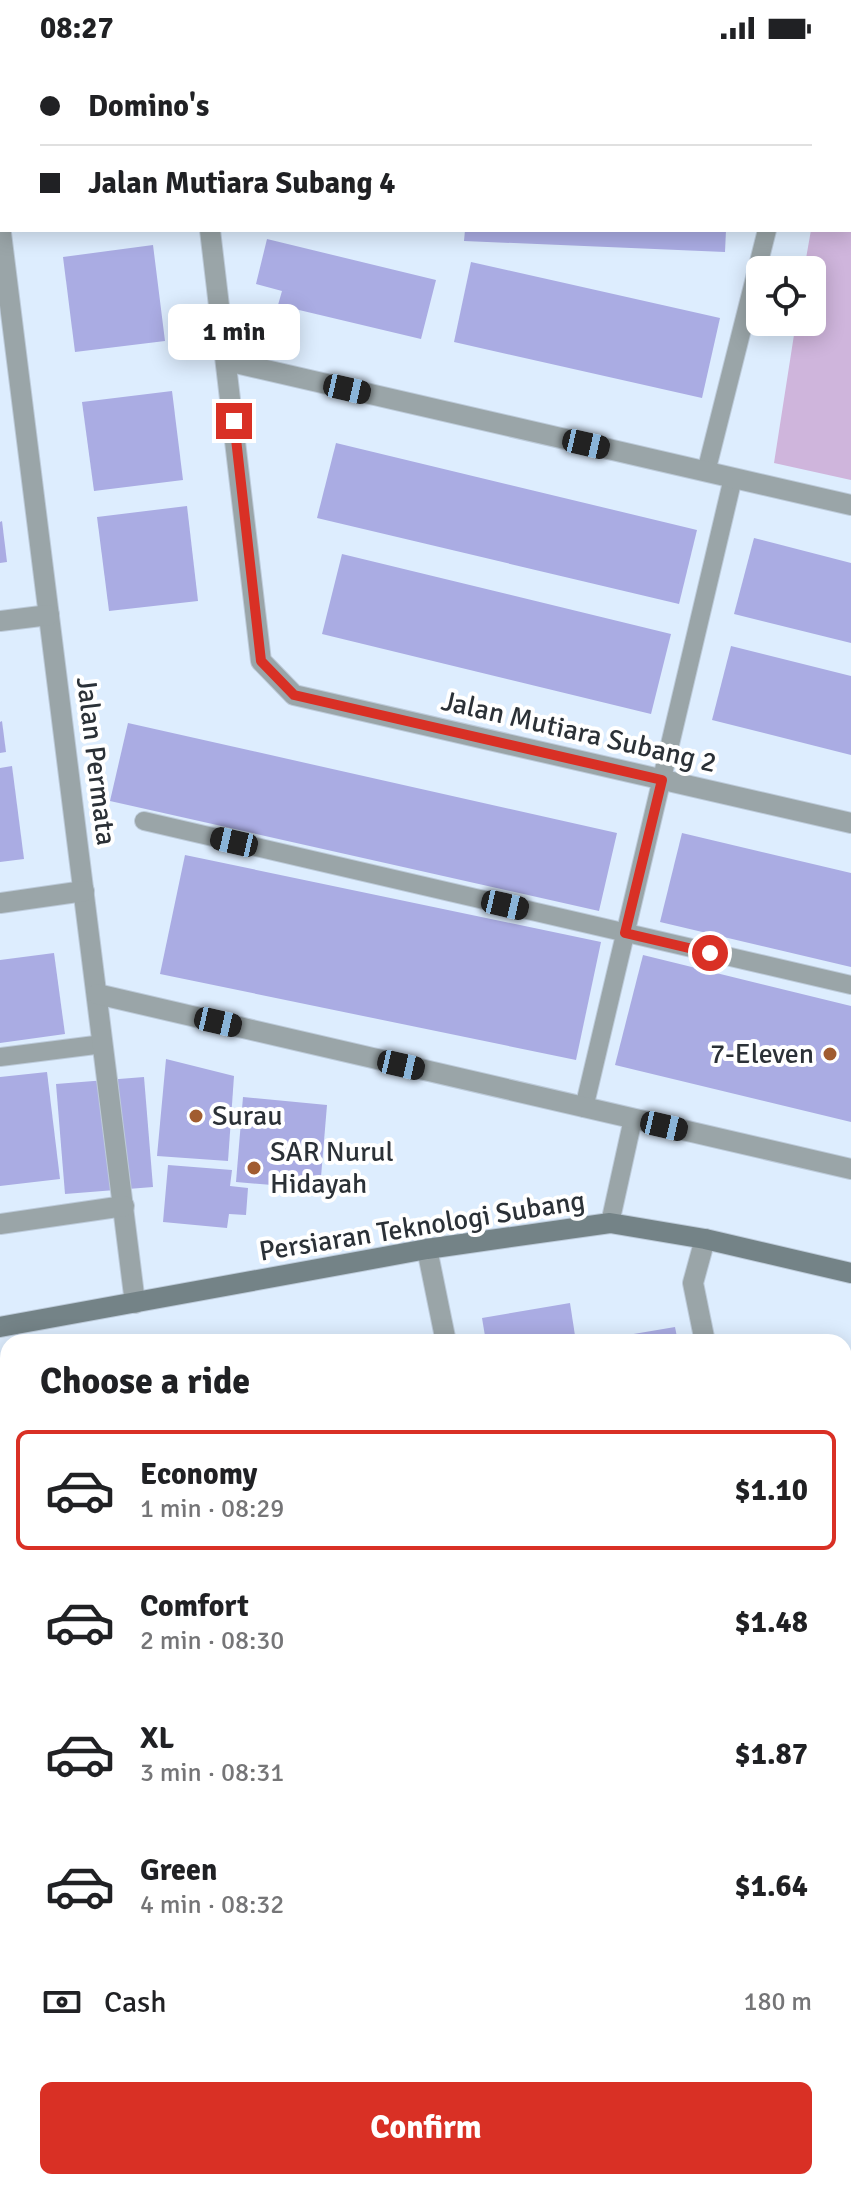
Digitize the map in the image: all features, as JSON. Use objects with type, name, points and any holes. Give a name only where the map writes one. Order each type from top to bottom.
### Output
[{"type":"street","name":"Jalan Permata","points":[[0,232],[7,332],[49,615],[135,1303]]},
{"type":"street","points":[[210,232],[227,361],[851,505]]},
{"type":"street","name":"Jalan Mutiara Subang 2","points":[[227,361],[261,661],[294,695],[851,823]]},
{"type":"street","points":[[0,621],[49,615]]},
{"type":"street","points":[[0,903],[84,891]]},
{"type":"street","points":[[97,994],[851,1169]]},
{"type":"street","points":[[0,1224],[124,1206]]},
{"type":"street","name":"Persiaran Teknologi Subang","points":[[0,1327],[427,1249],[610,1223],[705,1239],[851,1273]]},
{"type":"street","points":[[703,1334],[693,1283],[705,1239]]},
{"type":"street","points":[[427,1249],[444,1334]]},
{"type":"lane","points":[[706,472],[766,232]]},
{"type":"lane","points":[[584,1108],[733,478]]},
{"type":"lane","points":[[144,821],[851,985]]},
{"type":"lane","points":[[0,1057],[103,1044]]},
{"type":"lane","points":[[610,1223],[633,1119]]},
{"type":"shaded area","points":[[811,232],[851,232],[851,480],[774,463],[794,336],[826,336],[826,256],[806,256]]},
{"type":"building","points":[[465,232],[726,232],[725,252],[464,241]]},
{"type":"building","points":[[267,239],[436,280],[421,339],[278,305],[282,291],[256,284]]},
{"type":"building","points":[[153,245],[165,341],[75,352],[63,257]]},
{"type":"building","points":[[471,262],[720,318],[702,398],[454,342]]},
{"type":"building","points":[[172,391],[183,480],[94,491],[82,402]]},
{"type":"building","points":[[336,443],[697,530],[679,604],[317,518]]},
{"type":"building","points":[[187,506],[198,601],[109,611],[97,517]]},
{"type":"building","points":[[0,522],[7,562],[0,563]]},
{"type":"building","points":[[754,538],[851,563],[851,643],[734,614]]},
{"type":"building","points":[[342,554],[671,634],[651,714],[322,634]]},
{"type":"building","points":[[731,646],[851,676],[851,755],[712,720]]},
{"type":"building","points":[[0,722],[6,752],[0,753]]},
{"type":"building","points":[[128,723],[617,833],[599,911],[110,801]]},
{"type":"building","points":[[12,766],[24,859],[0,862],[0,768]]},
{"type":"building","points":[[682,833],[851,873],[851,967],[660,922]]},
{"type":"building","points":[[185,855],[601,942],[576,1060],[160,974]]},
{"type":"building","points":[[54,953],[65,1034],[0,1043],[0,960]]},
{"type":"building","points":[[643,955],[851,1006],[851,1122],[615,1065]]},
{"type":"building","name":"Surau","points":[[166,1059],[234,1076],[228,1161],[157,1156]]},
{"type":"building","points":[[47,1072],[60,1179],[0,1186],[0,1077]]},
{"type":"building","points":[[144,1077],[153,1187],[65,1194],[56,1084]]},
{"type":"building","points":[[243,1097],[327,1105],[320,1189],[236,1182]]},
{"type":"building","points":[[168,1165],[232,1170],[230,1186],[248,1188],[246,1215],[229,1214],[227,1228],[163,1222]]},
{"type":"building","points":[[570,1303],[575,1334],[485,1334],[482,1318]]},
{"type":"building","points":[[675,1327],[676,1334],[634,1334]]},
{"type":"place","name":"7-Eleven","points":[[830,1054]]},
{"type":"place","name":"Surau","points":[[196,1116]]},
{"type":"place","name":"SAR Nurul Hidayah","points":[[254,1168]]},
{"type":"route","points":[[234,421],[261,661],[294,695],[662,780],[625,933],[710,953]]}]
